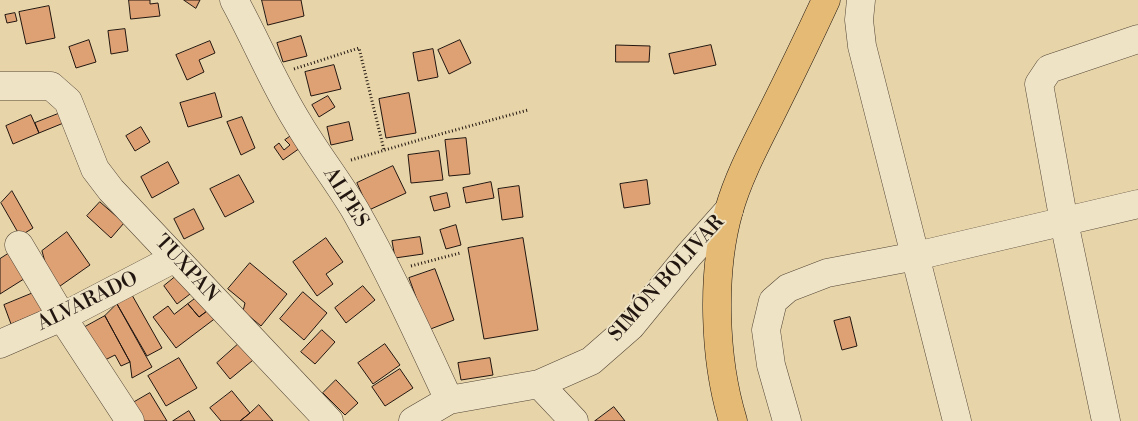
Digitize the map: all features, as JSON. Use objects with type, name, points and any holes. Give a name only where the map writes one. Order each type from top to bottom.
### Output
[{"type":"highway","points":[[733,421],[721,367],[717,310],[718,267],[729,210],[750,158],[826,0]]},
{"type":"street","name":"ALPES","points":[[234,0],[251,31],[272,77],[297,122],[354,208],[389,272],[449,400]]},
{"type":"street","points":[[861,0],[859,20],[862,46],[957,421]]},
{"type":"street","points":[[1106,421],[1064,222],[1039,84],[1049,69],[1138,39]]},
{"type":"street","name":"TUXPAN","points":[[0,86],[51,86],[68,101],[95,169],[111,190],[329,421]]},
{"type":"street","points":[[786,421],[771,365],[766,330],[773,300],[788,288],[827,273],[916,256],[1138,204]]},
{"type":"street","name":"SIMÓN BOLIVAR","points":[[421,419],[449,400],[539,384],[591,361],[632,326],[689,255],[729,210]]},
{"type":"street","points":[[19,245],[62,317],[130,421]]},
{"type":"street","name":"ALVARADO","points":[[0,344],[62,317],[175,258]]},
{"type":"street","points":[[539,384],[574,421]]},
{"type":"path","points":[[272,77],[359,48],[384,150]]},
{"type":"path","points":[[326,168],[528,110]]},
{"type":"path","points":[[389,272],[460,253]]},
{"type":"building","points":[[129,0],[150,0],[150,4],[158,3],[160,16],[131,19]]},
{"type":"building","points":[[184,0],[200,0],[196,8]]},
{"type":"building","points":[[262,0],[301,0],[304,16],[268,25]]},
{"type":"building","points":[[49,6],[55,38],[26,44],[19,12]]},
{"type":"building","points":[[15,13],[17,21],[7,23],[5,15]]},
{"type":"building","points":[[125,29],[128,51],[111,54],[108,31]]},
{"type":"building","points":[[301,36],[307,56],[283,62],[277,43]]},
{"type":"building","points":[[89,40],[96,62],[76,68],[69,47]]},
{"type":"building","points":[[460,40],[471,63],[449,74],[438,50]]},
{"type":"building","points":[[210,41],[215,53],[199,60],[204,72],[187,80],[176,55]]},
{"type":"building","points":[[616,45],[650,46],[649,62],[616,62]]},
{"type":"building","points":[[711,45],[716,65],[674,74],[669,54]]},
{"type":"building","points":[[433,49],[438,77],[418,81],[413,53]]},
{"type":"building","points":[[334,65],[341,89],[311,96],[305,72]]},
{"type":"building","points":[[215,93],[222,117],[188,127],[180,103]]},
{"type":"building","points":[[409,93],[416,133],[386,138],[379,99]]},
{"type":"building","points":[[328,96],[335,107],[319,117],[312,105]]},
{"type":"building","points":[[63,112],[66,122],[39,133],[35,123]]},
{"type":"building","points":[[31,115],[39,133],[13,144],[6,126]]},
{"type":"building","points":[[242,117],[255,148],[241,155],[227,122]]},
{"type":"building","points":[[349,122],[353,140],[331,145],[327,127]]},
{"type":"building","points":[[141,127],[150,142],[135,151],[126,136]]},
{"type":"building","points":[[291,136],[300,148],[283,160],[274,147],[279,143],[284,150],[290,145],[285,140]]},
{"type":"building","points":[[466,138],[470,174],[449,176],[445,140]]},
{"type":"building","points":[[439,151],[443,180],[411,183],[408,155]]},
{"type":"building","points":[[168,162],[179,183],[152,198],[141,177]]},
{"type":"building","points":[[393,166],[406,193],[369,210],[357,183]]},
{"type":"building","points":[[239,175],[254,202],[225,217],[210,189]]},
{"type":"building","points":[[647,180],[650,204],[624,208],[620,184]]},
{"type":"building","points":[[491,182],[494,198],[466,203],[463,188]]},
{"type":"building","points":[[519,186],[523,217],[502,220],[498,189]]},
{"type":"building","points":[[12,191],[33,228],[20,236],[1,203]]},
{"type":"building","points":[[447,193],[450,207],[434,211],[430,197]]},
{"type":"building","points":[[100,202],[124,223],[111,238],[87,216]]},
{"type":"building","points":[[194,209],[204,229],[184,239],[174,219]]},
{"type":"building","points":[[456,225],[461,245],[446,249],[440,230]]},
{"type":"building","points":[[67,232],[90,265],[53,291],[34,265],[45,262],[42,251]]},
{"type":"building","points":[[420,237],[423,254],[395,258],[392,241]]},
{"type":"building","points":[[326,238],[343,262],[326,274],[333,284],[317,296],[293,262]]},
{"type":"building","points":[[523,238],[538,330],[484,339],[468,248]]},
{"type":"building","points":[[11,252],[27,277],[0,294],[0,259]]},
{"type":"building","points":[[250,263],[287,294],[261,326],[243,311],[245,303],[228,289]]},
{"type":"building","points":[[435,269],[454,320],[428,330],[409,278]]},
{"type":"building","points":[[180,273],[194,291],[177,304],[164,286]]},
{"type":"building","points":[[363,286],[375,300],[346,323],[335,308]]},
{"type":"building","points":[[38,291],[45,310],[11,324],[4,305]]},
{"type":"building","points":[[303,292],[327,313],[304,340],[280,319]]},
{"type":"building","points":[[132,295],[162,348],[147,356],[117,304]]},
{"type":"building","points":[[200,295],[211,308],[199,317],[188,304]]},
{"type":"building","points":[[117,304],[152,367],[132,378],[130,362],[105,316]]},
{"type":"building","points":[[188,304],[199,317],[211,308],[217,317],[176,348],[153,317],[168,306],[174,314]]},
{"type":"building","points":[[105,316],[130,362],[121,366],[115,355],[103,361],[85,327]]},
{"type":"building","points":[[850,317],[857,346],[842,350],[834,321]]},
{"type":"building","points":[[322,330],[335,342],[315,364],[301,352]]},
{"type":"building","points":[[244,339],[258,356],[230,379],[217,363]]},
{"type":"building","points":[[385,344],[400,365],[373,384],[358,363]]},
{"type":"building","points":[[179,358],[197,388],[166,406],[148,376]]},
{"type":"building","points":[[490,358],[493,375],[461,380],[458,363]]},
{"type":"building","points":[[400,369],[413,388],[385,406],[372,387]]},
{"type":"building","points":[[336,380],[358,403],[345,415],[323,393]]},
{"type":"building","points":[[232,391],[250,413],[240,421],[221,421],[210,408]]},
{"type":"building","points":[[150,393],[167,421],[141,421],[131,404]]},
{"type":"building","points":[[259,405],[273,421],[240,421],[250,413]]},
{"type":"building","points":[[614,407],[625,421],[595,421]]},
{"type":"building","points":[[189,411],[195,421],[173,421]]}]
